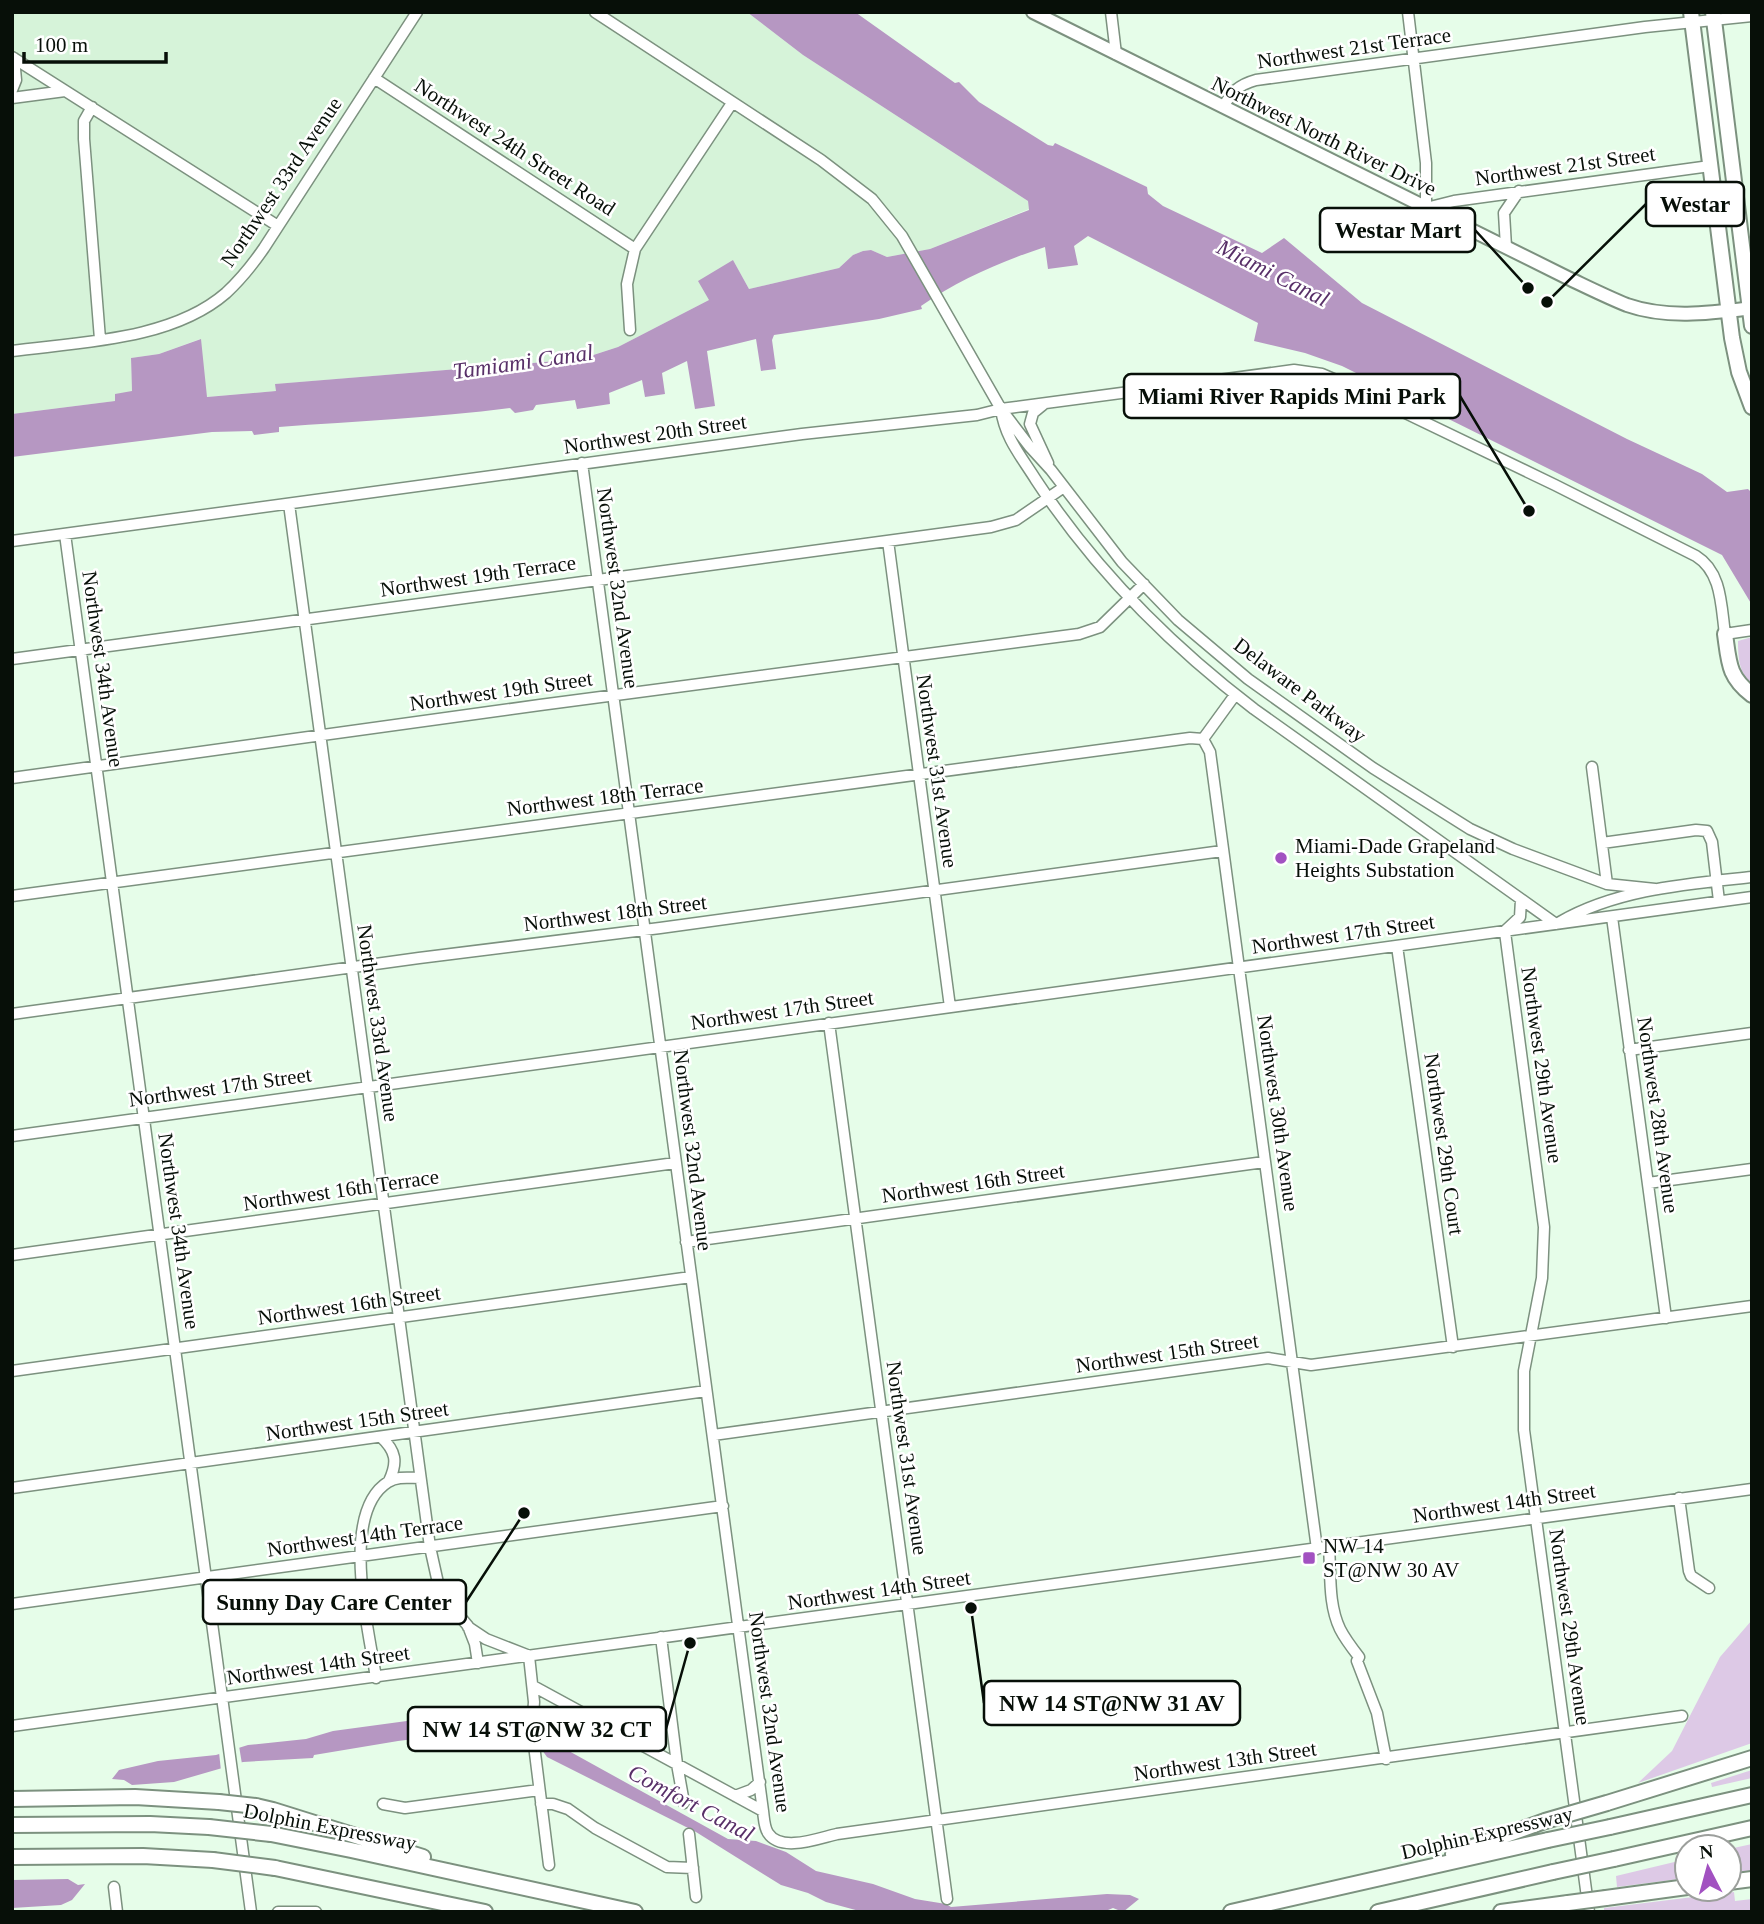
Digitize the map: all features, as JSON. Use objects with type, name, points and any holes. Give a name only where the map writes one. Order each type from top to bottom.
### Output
[{"type":"highway","points":[[1692,17],[1728,311],[1736,360],[1752,407]]},
{"type":"highway","points":[[1713,17],[1752,326]]},
{"type":"highway","points":[[1725,634],[1732,674],[1736,682],[1750,693]]},
{"type":"highway","points":[[1393,1875],[1545,1821],[1752,1758]]},
{"type":"highway","name":"Dolphin Expressway","points":[[1231,1912],[1752,1795]]},
{"type":"highway","points":[[12,1799],[135,1797],[256,1806],[511,1885]]},
{"type":"highway","name":"Dolphin Expressway","points":[[12,1825],[112,1823],[209,1827],[271,1834],[635,1912]]},
{"type":"highway","points":[[1378,1912],[1752,1828]]},
{"type":"highway","points":[[12,1863],[54,1856]]},
{"type":"highway","points":[[12,1857],[143,1856],[213,1860],[275,1868],[485,1912]]},
{"type":"highway","points":[[1501,1912],[1673,1889]]},
{"type":"main road","name":"Northwest North River Drive","points":[[1033,12],[1426,208],[1628,305],[1680,313],[1728,311]]},
{"type":"main road","points":[[1728,311],[1751,308]]},
{"type":"street","name":"Northwest 33rd Avenue","points":[[100,339],[161,327],[184,318],[225,294],[247,271],[278,226],[417,12]]},
{"type":"street","name":"Delaware Parkway","points":[[595,12],[854,184],[883,211],[902,236],[938,296],[1001,409],[1030,447],[1051,470],[1100,535],[1178,620],[1254,683],[1454,821],[1504,845],[1607,884],[1655,889]]},
{"type":"street","points":[[1111,12],[1116,54]]},
{"type":"street","points":[[1408,12],[1426,163],[1426,208]]},
{"type":"street","name":"Northwest 21st Terrace","points":[[1223,107],[1233,90],[1256,80],[1692,17],[1752,16]]},
{"type":"street","points":[[12,90],[16,80],[13,58]]},
{"type":"street","points":[[13,58],[278,226]]},
{"type":"street","name":"Northwest 24th Street Road","points":[[374,78],[635,249]]},
{"type":"street","points":[[12,98],[66,91]]},
{"type":"street","points":[[630,330],[628,284],[635,249],[732,103]]},
{"type":"street","points":[[12,351],[100,339],[84,139],[84,121],[92,107]]},
{"type":"street","name":"Northwest 21st Street","points":[[1426,208],[1519,191],[1710,166]]},
{"type":"street","points":[[1506,247],[1504,213],[1519,191]]},
{"type":"street","name":"Northwest 20th Street","points":[[12,541],[809,433],[950,418],[1266,372],[1303,370],[1343,383],[1701,559],[1710,568],[1717,582],[1725,634]]},
{"type":"street","points":[[1045,403],[1033,413],[1030,424],[1051,470]]},
{"type":"street","name":"Delaware Parkway","points":[[1001,409],[1004,429],[1048,498],[1129,600],[1164,633],[1236,695],[1556,924]]},
{"type":"street","name":"Northwest 32nd Avenue","points":[[582,463],[763,1811],[767,1830],[774,1839]]},
{"type":"street","name":"Northwest 19th Terrace","points":[[12,659],[1001,525],[1023,516],[1064,488]]},
{"type":"street","name":"Northwest 33rd Avenue","points":[[289,504],[430,1547],[440,1590],[468,1626]]},
{"type":"street","name":"Northwest 34th Avenue","points":[[65,534],[251,1912]]},
{"type":"street","name":"Northwest 31st Avenue","points":[[888,541],[950,1007]]},
{"type":"street","name":"Northwest 19th Street","points":[[12,778],[1088,632],[1100,627],[1144,584]]},
{"type":"street","points":[[1725,634],[1752,630]]},
{"type":"street","points":[[1203,739],[1236,695]]},
{"type":"street","name":"Northwest 18th Terrace","points":[[12,896],[1189,738],[1203,739]]},
{"type":"street","name":"Northwest 30th Avenue","points":[[1203,739],[1210,752],[1317,1549]]},
{"type":"street","points":[[1592,767],[1607,884]]},
{"type":"street","points":[[1602,843],[1696,830],[1707,831],[1713,842],[1719,901]]},
{"type":"street","name":"Northwest 18th Street","points":[[12,1014],[1222,851]]},
{"type":"street","name":"Northwest 17th Street","points":[[1556,924],[1574,914],[1655,889],[1752,877]]},
{"type":"street","name":"Northwest 17th Street","points":[[12,1136],[1752,897]]},
{"type":"street","points":[[1505,932],[1520,918],[1521,900]]},
{"type":"street","name":"Northwest 28th Avenue","points":[[1612,917],[1667,1318]]},
{"type":"street","name":"Northwest 29th Avenue","points":[[1505,932],[1544,1227],[1542,1278],[1525,1363],[1523,1408],[1589,1912]]},
{"type":"street","name":"Northwest 29th Court","points":[[1397,946],[1453,1347]]},
{"type":"street","name":"Northwest 31st Avenue","points":[[829,1023],[947,1899]]},
{"type":"street","points":[[1629,1050],[1752,1033]]},
{"type":"street","name":"Northwest 16th Street","points":[[686,1242],[1264,1162]]},
{"type":"street","name":"Northwest 16th Terrace","points":[[12,1255],[675,1163]]},
{"type":"street","points":[[1648,1183],[1752,1169]]},
{"type":"street","name":"Northwest 16th Street","points":[[12,1371],[691,1277]]},
{"type":"street","name":"Northwest 15th Street","points":[[713,1435],[1268,1358],[1311,1365],[1752,1306]]},
{"type":"street","name":"Northwest 15th Street","points":[[12,1488],[706,1391]]},
{"type":"street","points":[[381,1437],[390,1445],[395,1459],[395,1467],[389,1481]]},
{"type":"street","points":[[376,1678],[359,1556],[361,1530],[366,1513],[380,1489],[389,1481],[397,1478],[420,1478]]},
{"type":"street","name":"Northwest 14th Street","points":[[12,1726],[1752,1489]]},
{"type":"street","points":[[1679,1498],[1689,1572],[1709,1588]]},
{"type":"street","name":"Northwest 14th Terrace","points":[[12,1604],[723,1506]]},
{"type":"street","points":[[1329,1547],[1331,1586],[1340,1629],[1359,1657],[1357,1661],[1377,1713],[1386,1759]]},
{"type":"street","points":[[468,1626],[491,1642],[530,1656],[533,1686],[532,1729],[549,1865]]},
{"type":"street","points":[[468,1626],[478,1663]]},
{"type":"street","points":[[661,1637],[684,1803]]},
{"type":"street","points":[[533,1686],[763,1811]]},
{"type":"street","name":"Northwest 13th Street","points":[[774,1839],[798,1842],[936,1820],[1682,1716]]},
{"type":"street","points":[[735,1796],[751,1790],[760,1782]]},
{"type":"street","points":[[383,1804],[405,1808],[538,1790]]},
{"type":"street","points":[[541,1804],[553,1804],[568,1809],[594,1828],[667,1867],[693,1868]]},
{"type":"street","points":[[689,1834],[696,1897]]},
{"type":"street","points":[[114,1887],[117,1912]]},
{"type":"street","points":[[278,1912],[316,1912]]},
{"type":"shaded area","points":[[12,12],[747,12],[803,55],[1028,201],[1029,209],[930,249],[887,257],[871,250],[863,251],[853,255],[839,268],[749,289],[733,260],[709,300],[618,347],[580,359],[276,384],[276,391],[206,397],[200,339],[159,354],[131,358],[132,391],[115,401],[12,414]]},
{"type":"shaded area","points":[[1752,637],[1752,684],[1742,670],[1738,641]]},
{"type":"shaded area","points":[[1752,1620],[1752,1743],[1638,1783],[1672,1751],[1720,1657]]},
{"type":"shaded area","points":[[1752,1770],[1752,1778],[1712,1787],[1711,1783]]},
{"type":"shaded area","points":[[1752,1844],[1752,1871],[1743,1872],[1743,1846]]},
{"type":"shaded area","points":[[1673,1862],[1673,1880],[1617,1887],[1616,1876]]},
{"type":"shaded area","points":[[1752,1899],[1752,1912],[1604,1912],[1604,1908],[1673,1900],[1673,1903],[1743,1903],[1743,1900]]},
{"type":"water","name":"Miami Canal","points":[[747,12],[855,12],[955,83],[959,82],[979,102],[1048,145],[1053,146],[1055,143],[1147,187],[1148,194],[1163,206],[1262,253],[1284,238],[1362,303],[1627,439],[1702,474],[1727,492],[1748,489],[1752,493],[1752,605],[1722,555],[1342,366],[1305,353],[1254,341],[1258,323],[1088,236],[1074,246],[1078,265],[1048,269],[1045,247],[966,279],[921,306],[922,309],[879,319],[774,335],[772,340],[776,369],[761,371],[756,339],[707,351],[715,406],[695,409],[687,361],[662,373],[665,394],[645,397],[642,380],[609,393],[610,404],[577,409],[575,400],[536,405],[533,410],[515,413],[510,408],[279,427],[279,432],[254,435],[252,431],[212,432],[12,457],[12,414],[115,401],[115,394],[132,391],[131,358],[159,354],[201,339],[207,397],[276,391],[275,384],[581,359],[618,347],[709,300],[698,281],[733,260],[749,289],[839,268],[853,255],[863,251],[871,250],[887,257],[930,249],[1029,210],[1028,201],[803,55]]},
{"type":"water","points":[[451,1715],[481,1715],[522,1723],[728,1839],[756,1841],[786,1852],[816,1871],[873,1884],[915,1899],[951,1907],[1107,1894],[1130,1895],[1139,1899],[1123,1912],[1113,1908],[1103,1912],[863,1912],[781,1885],[696,1832],[547,1757],[542,1750],[528,1741],[502,1743],[463,1733],[314,1755],[313,1758],[243,1762],[174,1782],[132,1785],[124,1780],[112,1779],[119,1770],[158,1761],[216,1755],[248,1745],[306,1739],[333,1731]]},
{"type":"water","points":[[68,1879],[78,1885],[85,1884],[72,1900],[61,1905],[12,1908],[12,1880]]},
{"type":"pier","points":[[239,1746],[242,1764],[221,1771],[219,1752]]},
{"type":"place","name":"Westar Mart","points":[[1528,288]]},
{"type":"place","name":"Westar","points":[[1547,302]]},
{"type":"place","name":"Miami River Rapids Mini Park","points":[[1529,511]]},
{"type":"place","name":"Miami-Dade Grapeland Heights Substation","points":[[1281,858]]},
{"type":"place","name":"Sunny Day Care Center","points":[[524,1513]]},
{"type":"place","name":"NW 14 ST@NW 30 AV","points":[[1309,1558]]},
{"type":"place","name":"NW 14 ST@NW 31 AV","points":[[971,1608]]},
{"type":"place","name":"NW 14 ST@NW 32 CT","points":[[690,1643]]},
{"type":"water label","name":"Tamiami Canal","points":[[523,362]]},
{"type":"water label","name":"Comfort Canal","points":[[691,1803]]}]
